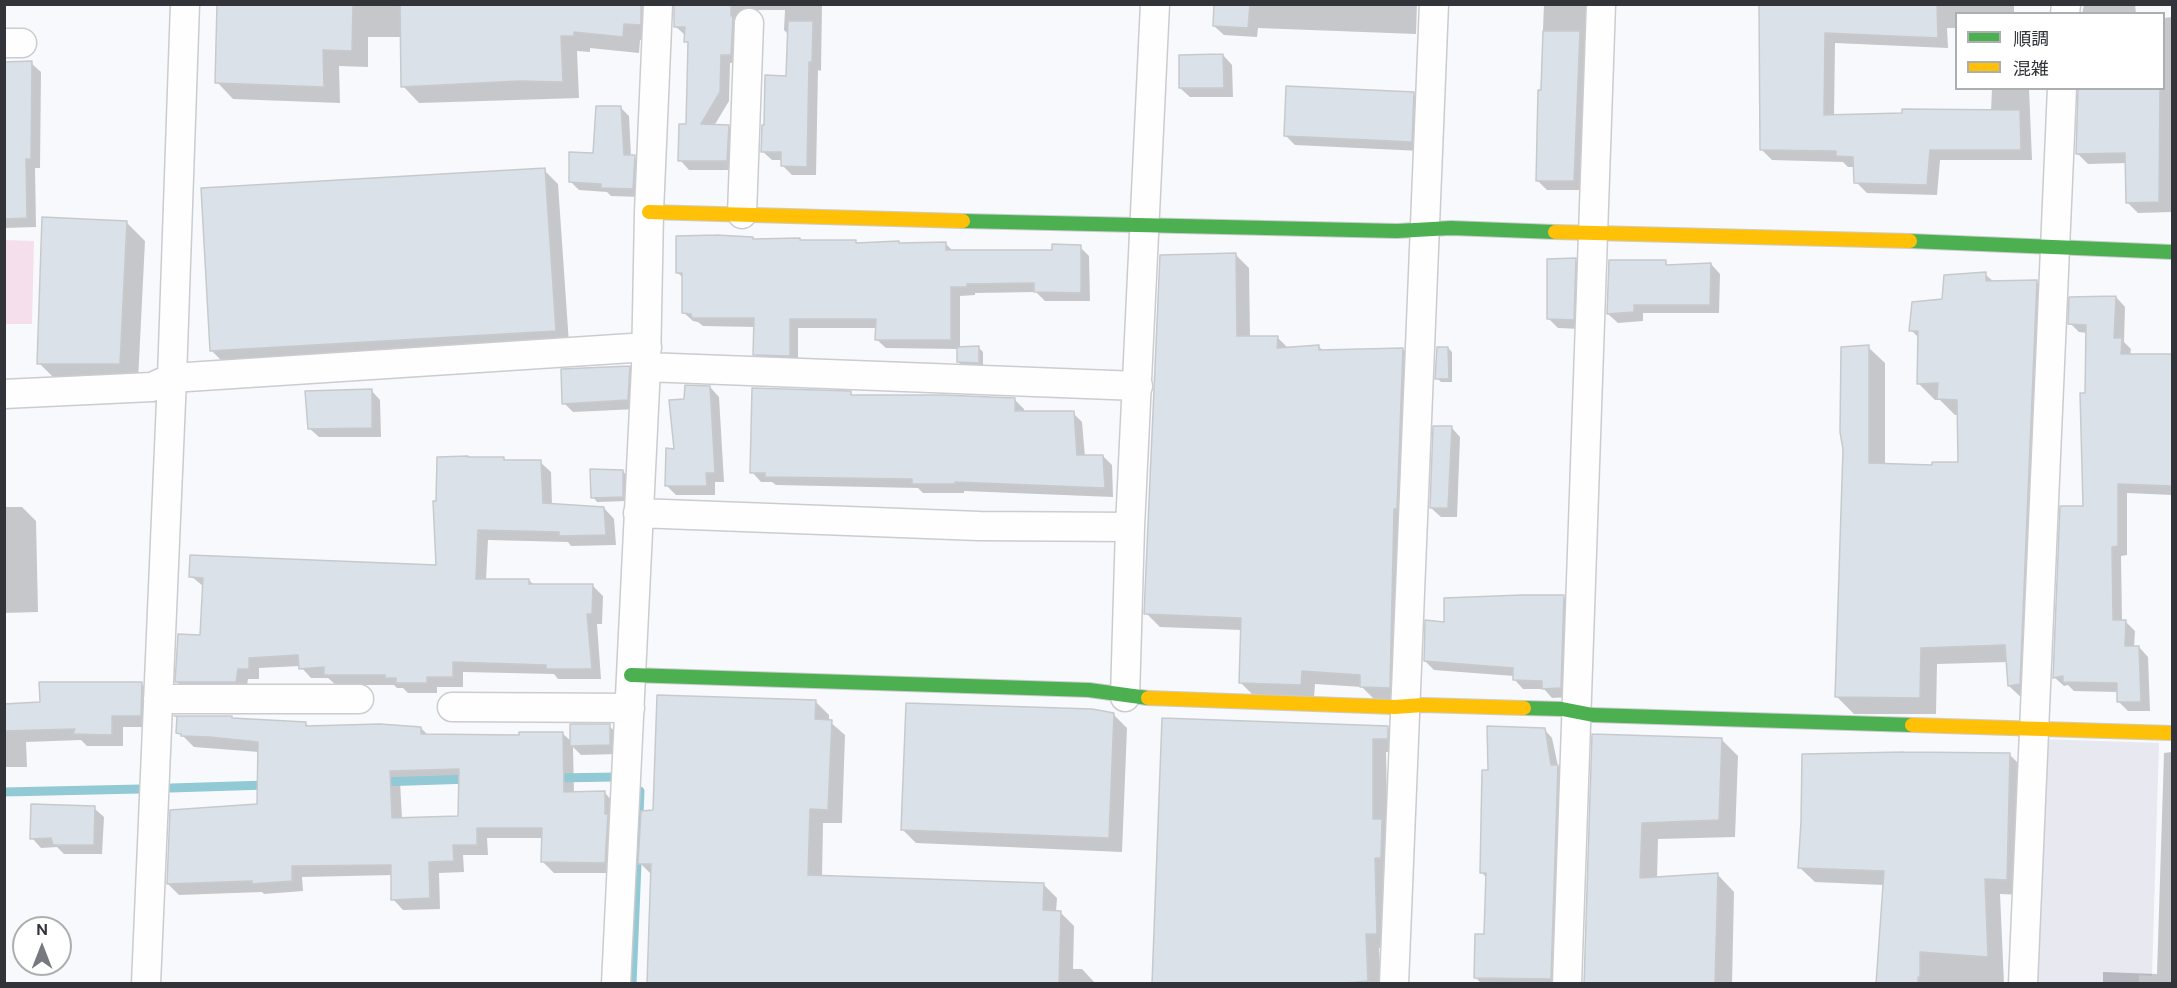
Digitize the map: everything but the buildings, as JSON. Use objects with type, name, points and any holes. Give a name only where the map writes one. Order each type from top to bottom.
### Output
[{"type":"street","points":[[146,984],[172,378],[185,4]]},
{"type":"street","points":[[616,984],[630,708],[641,675],[638,513],[646,357],[649,212],[658,4]]},
{"type":"street","points":[[1125,697],[1130,527],[1155,4]]},
{"type":"street","points":[[1394,984],[1434,4]]},
{"type":"street","points":[[1567,984],[1601,4]]},
{"type":"street","points":[[742,214],[749,23]]},
{"type":"street","points":[[2023,984],[2062,90]]},
{"type":"street","points":[[649,212],[1144,226],[1397,231],[1451,228],[1909,241],[2172,252]]},
{"type":"street","points":[[4,394],[152,387],[172,378],[646,357],[1138,386]]},
{"type":"street","points":[[638,513],[979,526],[1130,527]]},
{"type":"street","points":[[641,675],[1089,690],[1125,697],[1383,707],[1576,711],[1593,715],[2172,733]]},
{"type":"street","points":[[158,699],[359,699]]},
{"type":"street","points":[[452,708],[630,708]]},
{"type":"shaded area","points":[[5,240],[34,241],[32,324],[5,324]]},
{"type":"shaded area","points":[[2041,739],[2159,743],[2152,976],[2139,975],[2139,983],[2034,984]]},
{"type":"waterway","points":[[554,778],[617,777]]},
{"type":"waterway","points":[[380,782],[471,779]]},
{"type":"waterway","points":[[171,788],[267,785]]},
{"type":"waterway","points":[[4,792],[140,789]]},
{"type":"waterway","points":[[632,984],[640,791]]},
{"type":"traffic: fast","points":[[963,221],[1397,231],[1451,228],[1555,232]]},
{"type":"traffic: fast","points":[[1910,241],[2172,252]]},
{"type":"traffic: fast","points":[[631,675],[1089,690],[1148,698]]},
{"type":"traffic: fast","points":[[1524,708],[1562,709],[1593,715],[1912,725]]},
{"type":"traffic: slow","points":[[649,212],[963,221]]},
{"type":"traffic: slow","points":[[1555,232],[1910,241]]},
{"type":"traffic: slow","points":[[1148,698],[1395,707],[1423,705],[1524,708]]},
{"type":"traffic: slow","points":[[1912,725],[2172,733]]}]
